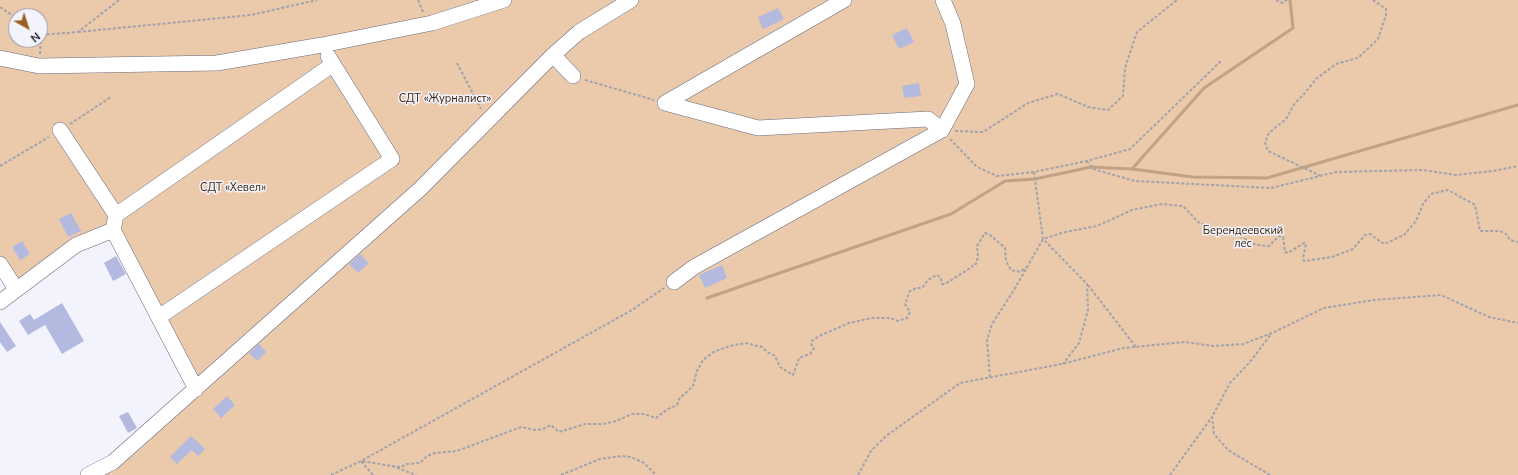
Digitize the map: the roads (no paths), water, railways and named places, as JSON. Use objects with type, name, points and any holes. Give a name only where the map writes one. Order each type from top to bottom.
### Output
[{"type":"street","points":[[0,58],[39,66],[217,63],[322,45],[432,23],[504,0]]},
{"type":"street","points":[[88,475],[113,462],[420,189],[553,55],[579,32],[631,0]]},
{"type":"street","points":[[844,0],[665,103],[758,128],[928,119],[942,130]]},
{"type":"street","points":[[674,282],[694,266],[942,130],[967,84],[953,24],[943,0]]},
{"type":"street","points":[[159,317],[392,159],[332,65],[322,45]]},
{"type":"street","points":[[553,55],[573,76]]},
{"type":"street","points":[[0,302],[76,245],[115,222],[332,65]]},
{"type":"street","points":[[60,130],[115,222],[159,317],[196,389]]},
{"type":"street","points":[[0,264],[16,289]]},
{"type":"waterway","points":[[1132,169],[1204,88],[1293,28],[1290,0]]},
{"type":"waterway","points":[[707,298],[951,214],[1005,181],[1035,179],[1091,167],[1132,169],[1193,177],[1267,178],[1518,105]]},
{"type":"park label","name":"СДТ «Журналист»","points":[[445,99]]},
{"type":"park label","name":"СДТ «Хевел»","points":[[233,188]]},
{"type":"park label","name":"Берендеевский лес","points":[[1243,237]]}]
